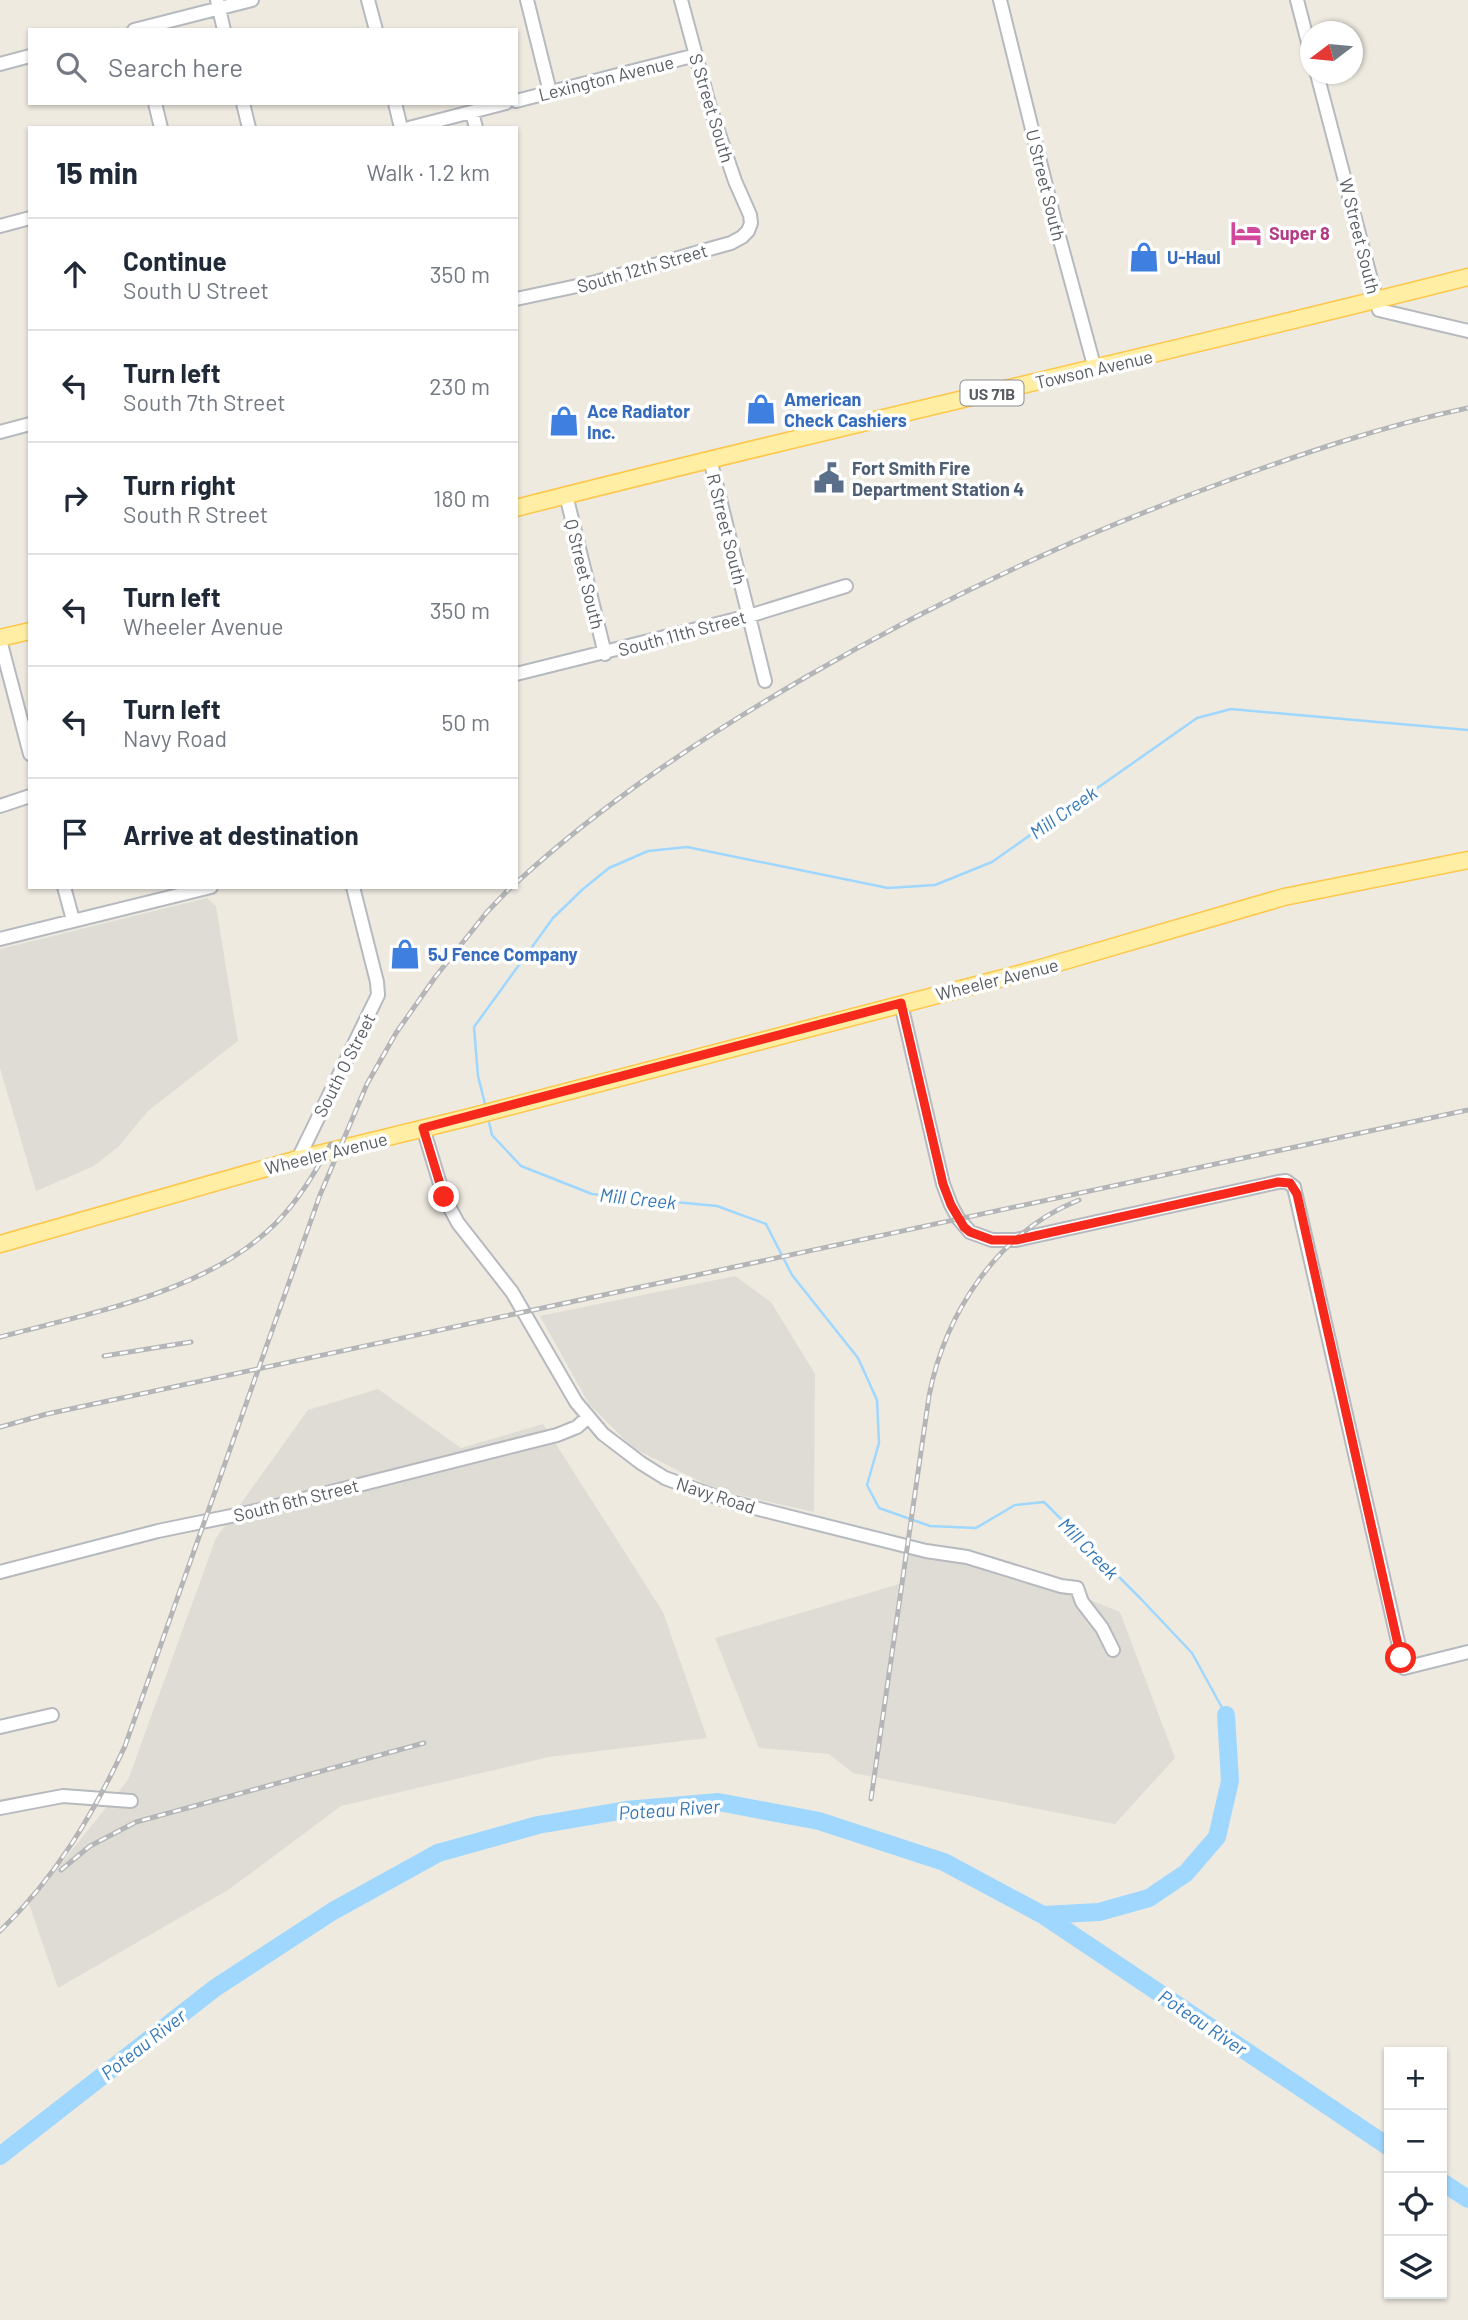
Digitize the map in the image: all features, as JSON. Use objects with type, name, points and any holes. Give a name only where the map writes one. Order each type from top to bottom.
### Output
[{"type":"main road","name":"Towson Avenue","points":[[518,507],[1468,277]]},
{"type":"main road","points":[[0,639],[28,632]]},
{"type":"main road","name":"Wheeler Avenue","points":[[0,1244],[298,1159],[466,1118],[1037,969],[1284,897],[1468,860]]},
{"type":"street","points":[[142,28],[218,4],[252,0]]},
{"type":"street","points":[[368,0],[375,28]]},
{"type":"street","points":[[527,0],[551,92]]},
{"type":"street","name":"S Street South","points":[[681,0],[720,138],[750,215]]},
{"type":"street","name":"U Street South","points":[[1000,0],[1095,369]]},
{"type":"street","points":[[1297,0],[1303,21]]},
{"type":"street","points":[[218,4],[224,28]]},
{"type":"street","name":"Lexington Avenue","points":[[518,100],[696,55]]},
{"type":"street","points":[[0,64],[28,57]]},
{"type":"street","name":"W Street South","points":[[1320,84],[1379,310],[1468,331]]},
{"type":"street","points":[[155,105],[161,126]]},
{"type":"street","points":[[243,105],[249,126]]},
{"type":"street","points":[[395,105],[401,126]]},
{"type":"street","points":[[417,126],[498,105]]},
{"type":"street","points":[[472,112],[476,126]]},
{"type":"street","name":"South 12th Street","points":[[518,297],[596,282],[731,243],[748,231],[750,215]]},
{"type":"street","points":[[0,226],[28,219]]},
{"type":"street","points":[[0,432],[28,425]]},
{"type":"street","name":"R Street South","points":[[709,459],[765,681]]},
{"type":"street","name":"Q Street South","points":[[566,495],[605,654]]},
{"type":"street","name":"South 11th Street","points":[[518,674],[749,616],[846,586]]},
{"type":"street","points":[[0,639],[28,746]]},
{"type":"street","points":[[0,806],[28,797]]},
{"type":"street","points":[[65,889],[73,920]]},
{"type":"street","points":[[0,939],[203,889]]},
{"type":"street","name":"South O Street","points":[[298,1159],[378,995],[354,889]]},
{"type":"street","points":[[901,1003],[947,1196],[964,1227],[976,1234],[992,1240],[1016,1240],[1278,1182],[1290,1183],[1297,1194],[1404,1668],[1468,1652]]},
{"type":"street","name":"Navy Road","points":[[423,1128],[444,1197],[452,1212],[512,1292],[565,1385],[589,1417],[603,1434],[641,1463],[665,1478],[709,1496],[916,1549],[967,1557],[1061,1586],[1077,1588],[1082,1601],[1102,1628],[1113,1650]]},
{"type":"street","name":"South 6th Street","points":[[0,1572],[557,1435],[577,1427],[589,1417]]},
{"type":"street","points":[[0,1727],[52,1714]]},
{"type":"street","points":[[0,1808],[64,1796],[131,1801]]},
{"type":"shaded area","points":[[207,898],[216,906],[238,1041],[148,1111],[118,1147],[94,1166],[36,1191],[0,1068],[0,949]]},
{"type":"shaded area","points":[[735,1276],[771,1302],[815,1374],[814,1512],[717,1490],[633,1448],[589,1404],[540,1316]]},
{"type":"shaded area","points":[[378,1389],[461,1448],[543,1424],[663,1612],[707,1738],[549,1757],[341,1806],[228,1890],[58,1988],[29,1904],[128,1780],[216,1538],[308,1410]]},
{"type":"shaded area","points":[[903,1549],[1016,1570],[1120,1612],[1175,1758],[1115,1824],[853,1773],[829,1754],[759,1748],[715,1638],[903,1583]]},
{"type":"waterway","name":"Mill Creek","points":[[486,1108],[478,1076],[474,1027],[553,918],[609,868],[648,851],[687,847],[888,888],[935,885],[992,862],[1197,718],[1231,709],[1468,730]]},
{"type":"waterway","name":"Mill Creek","points":[[488,1118],[492,1135],[521,1166],[592,1194],[717,1206],[766,1224],[792,1275],[858,1358],[877,1400],[879,1443],[867,1485],[879,1508],[930,1526],[976,1528],[1015,1505],[1044,1502],[1192,1653],[1226,1715]]},
{"type":"waterway","name":"Mill Creek","points":[[1043,1915],[1099,1912],[1149,1898],[1186,1873],[1217,1837],[1230,1781],[1226,1715]]},
{"type":"waterway","name":"Poteau River","points":[[0,2156],[215,1988],[333,1911],[438,1853],[538,1825],[626,1810],[718,1802],[819,1821],[944,1862],[1043,1915],[1384,2144]]},
{"type":"waterway","name":"Poteau River","points":[[1447,2185],[1468,2199]]},
{"type":"railway","points":[[518,881],[584,825],[692,747],[806,677],[905,622],[1006,572],[1163,505],[1340,442],[1468,408]]},
{"type":"railway","points":[[0,1931],[38,1889],[71,1844],[100,1797],[125,1746],[320,1195],[367,1084],[396,1033],[436,976],[487,912],[509,889]]},
{"type":"railway","points":[[0,1427],[47,1414],[1468,1110]]},
{"type":"railway","points":[[0,1337],[109,1309],[183,1283],[217,1267],[248,1247],[276,1223],[306,1185],[331,1144]]},
{"type":"railway","points":[[871,1799],[929,1396],[937,1365],[962,1306],[1000,1254],[1024,1232],[1050,1214],[1079,1200]]},
{"type":"railway","points":[[104,1356],[191,1342]]},
{"type":"railway","points":[[61,1870],[90,1846],[136,1822],[424,1743]]},
{"type":"place","name":"Super 8","points":[[1246,233]]},
{"type":"place","name":"U-Haul","points":[[1144,257]]},
{"type":"place","name":"American Check Cashiers","points":[[761,409]]},
{"type":"place","name":"Ace Radiator Inc.","points":[[564,421]]},
{"type":"place","name":"Fort Smith Fire Department Station 4","points":[[829,478]]},
{"type":"place","name":"5J Fence Company","points":[[405,954]]},
{"type":"route","points":[[444,1197],[423,1128],[901,1003],[943,1184],[958,1219],[970,1232],[992,1240],[1016,1240],[1286,1181],[1294,1187],[1297,1194],[1401,1658]]}]
